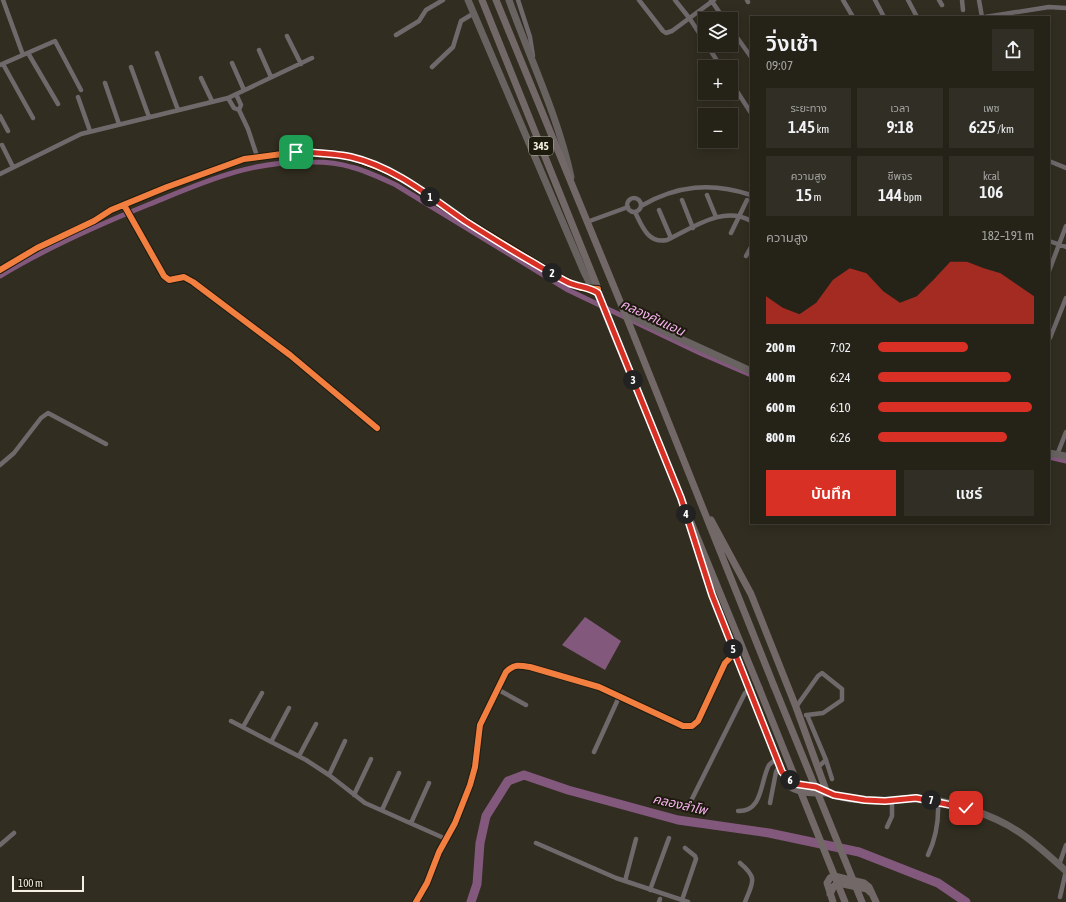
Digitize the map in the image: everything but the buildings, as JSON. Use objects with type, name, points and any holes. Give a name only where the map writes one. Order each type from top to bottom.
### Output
[{"type":"main road","name":"345","points":[[482,0],[597,293],[725,604],[845,902]]},
{"type":"main road","name":"345","points":[[496,0],[862,902]]},
{"type":"main road","points":[[681,498],[717,608],[780,770],[796,784],[816,787],[828,793]]},
{"type":"main road","points":[[702,508],[717,532],[755,603],[796,707],[803,716],[818,767],[828,793]]},
{"type":"main road","points":[[744,610],[748,602],[755,603]]},
{"type":"main road","points":[[717,608],[719,604],[725,604]]},
{"type":"main road","points":[[833,902],[830,894],[834,886],[838,883],[867,889],[874,899]]},
{"type":"street","points":[[3,0],[26,54],[58,104]]},
{"type":"street","points":[[396,35],[419,21],[426,10],[443,0]]},
{"type":"street","points":[[464,0],[506,91]]},
{"type":"street","name":"345","points":[[468,0],[571,243],[597,293]]},
{"type":"street","name":"345","points":[[509,0],[535,65],[561,137],[574,191]]},
{"type":"street","points":[[518,0],[530,37],[535,65]]},
{"type":"street","points":[[639,0],[666,33],[672,31],[690,19],[712,1],[719,12]]},
{"type":"street","points":[[675,0],[698,31]]},
{"type":"street","points":[[843,0],[852,16]]},
{"type":"street","points":[[876,0],[884,16]]},
{"type":"street","points":[[908,0],[916,16]]},
{"type":"street","points":[[962,0],[963,10]]},
{"type":"street","points":[[979,0],[982,16]]},
{"type":"street","points":[[991,16],[1049,7],[1066,8]]},
{"type":"street","points":[[432,67],[451,50],[457,39],[461,20],[471,15]]},
{"type":"street","points":[[287,36],[301,64]]},
{"type":"street","points":[[738,39],[750,56]]},
{"type":"street","points":[[33,118],[1,65],[55,42],[81,90]]},
{"type":"street","points":[[259,50],[271,77]]},
{"type":"street","points":[[157,53],[178,110]]},
{"type":"street","points":[[0,174],[71,138],[90,131],[228,98],[312,58]]},
{"type":"street","points":[[232,64],[244,90]]},
{"type":"street","points":[[131,67],[149,117]]},
{"type":"street","points":[[201,78],[212,101]]},
{"type":"street","points":[[105,83],[119,124]]},
{"type":"street","points":[[738,93],[750,111]]},
{"type":"street","points":[[236,94],[241,105],[239,110]]},
{"type":"street","points":[[78,97],[90,131]]},
{"type":"street","points":[[228,98],[234,108],[239,110],[248,129],[257,156]]},
{"type":"street","points":[[0,116],[8,131]]},
{"type":"street","points":[[2,145],[13,167]]},
{"type":"street","points":[[0,270],[44,244],[94,221],[111,210],[202,174],[257,156],[296,152],[327,153],[351,157],[385,170],[405,180],[466,221],[549,272],[575,286],[597,293]]},
{"type":"street","points":[[1050,161],[1066,168]]},
{"type":"street","points":[[635,212],[639,210],[641,206],[655,198],[700,186],[736,190],[750,195]]},
{"type":"street","points":[[707,195],[716,217]]},
{"type":"street","points":[[641,206],[638,200],[634,198],[629,201],[628,207],[630,211],[635,212],[643,229],[652,238],[659,242],[722,215],[739,216],[750,221]]},
{"type":"street","points":[[682,200],[692,228]]},
{"type":"street","points":[[730,233],[747,200]]},
{"type":"street","points":[[124,205],[164,276],[169,280],[184,277],[193,282],[290,356],[377,428]]},
{"type":"street","points":[[587,222],[628,207]]},
{"type":"street","points":[[659,210],[671,238]]},
{"type":"street","points":[[1050,268],[1066,226]]},
{"type":"street","points":[[1050,241],[1066,247]]},
{"type":"street","points":[[746,256],[750,249]]},
{"type":"street","points":[[1050,338],[1066,298]]},
{"type":"street","points":[[625,315],[750,371]]},
{"type":"street","points":[[0,465],[14,453],[41,418],[48,413],[106,444]]},
{"type":"street","points":[[1058,455],[1066,432]]},
{"type":"street","points":[[1050,453],[1066,456]]},
{"type":"street","points":[[416,902],[427,883],[439,852],[455,823],[470,785],[475,767],[480,725],[497,688],[506,672],[512,667],[519,665],[599,687],[684,726],[692,726],[698,721],[725,663],[735,653]]},
{"type":"street","points":[[796,707],[818,676],[822,674],[842,689],[842,700],[835,706],[823,713],[803,716],[826,760],[832,779]]},
{"type":"street","points":[[497,688],[526,704]]},
{"type":"street","points":[[692,798],[745,692],[749,690]]},
{"type":"street","points":[[243,727],[262,693]]},
{"type":"street","points":[[594,752],[619,697]]},
{"type":"street","points":[[271,742],[289,708]]},
{"type":"street","points":[[231,721],[299,756],[329,775],[365,803],[446,839]]},
{"type":"street","points":[[299,756],[316,724]]},
{"type":"street","points":[[329,775],[345,741]]},
{"type":"street","points":[[738,811],[749,810],[756,804],[769,765],[776,758]]},
{"type":"street","points":[[354,795],[371,759]]},
{"type":"street","points":[[818,767],[826,760]]},
{"type":"street","points":[[770,803],[776,772],[780,770]]},
{"type":"street","points":[[382,810],[399,773]]},
{"type":"street","points":[[411,823],[429,784]]},
{"type":"street","points":[[828,793],[865,800],[916,798],[938,802],[966,808],[1016,830],[1036,844],[1066,871],[1060,896]]},
{"type":"street","points":[[887,827],[892,816],[892,800]]},
{"type":"street","points":[[928,855],[936,834],[938,802]]},
{"type":"street","points":[[0,845],[14,833]]},
{"type":"street","points":[[650,890],[669,838]]},
{"type":"street","points":[[625,882],[636,840]]},
{"type":"street","points":[[536,843],[625,882],[688,902]]},
{"type":"street","points":[[1059,865],[1066,845]]},
{"type":"street","points":[[682,900],[696,859],[695,856],[685,848]]},
{"type":"street","points":[[740,863],[752,874],[752,879],[745,902]]},
{"type":"shaded area","points":[[585,617],[621,641],[605,670],[562,645]]},
{"type":"waterway","name":"คลองคันแอน","points":[[0,276],[36,255],[92,228],[190,188],[229,174],[290,162],[332,163],[363,171],[396,185],[568,290],[700,353],[750,375]]},
{"type":"waterway","name":"คลองคันแอน","points":[[1050,457],[1066,461]]},
{"type":"waterway","name":"คลองลำโพ","points":[[471,902],[477,884],[480,843],[486,816],[508,781],[524,775],[568,790],[678,820],[769,833],[859,852],[938,883],[966,902]]},
{"type":"cycle path","points":[[0,270],[37,248],[94,221],[111,210],[167,187],[244,159],[297,152],[327,153],[351,157],[385,170],[405,180],[466,221],[555,275],[581,288],[598,289]]},
{"type":"cycle path","points":[[124,205],[164,276],[169,280],[184,277],[193,282],[290,355],[377,428]]},
{"type":"cycle path","points":[[416,902],[427,883],[439,852],[455,823],[470,785],[475,767],[480,725],[506,672],[509,669],[517,666],[530,667],[599,687],[683,726],[692,726],[698,721],[725,663],[735,653]]},
{"type":"route","points":[[296,152],[327,153],[351,157],[385,170],[405,180],[511,250],[568,282],[581,288],[594,290],[598,293],[681,498],[712,595],[782,772],[796,784],[816,787],[834,795],[855,799],[885,801],[916,798],[966,808]]}]
